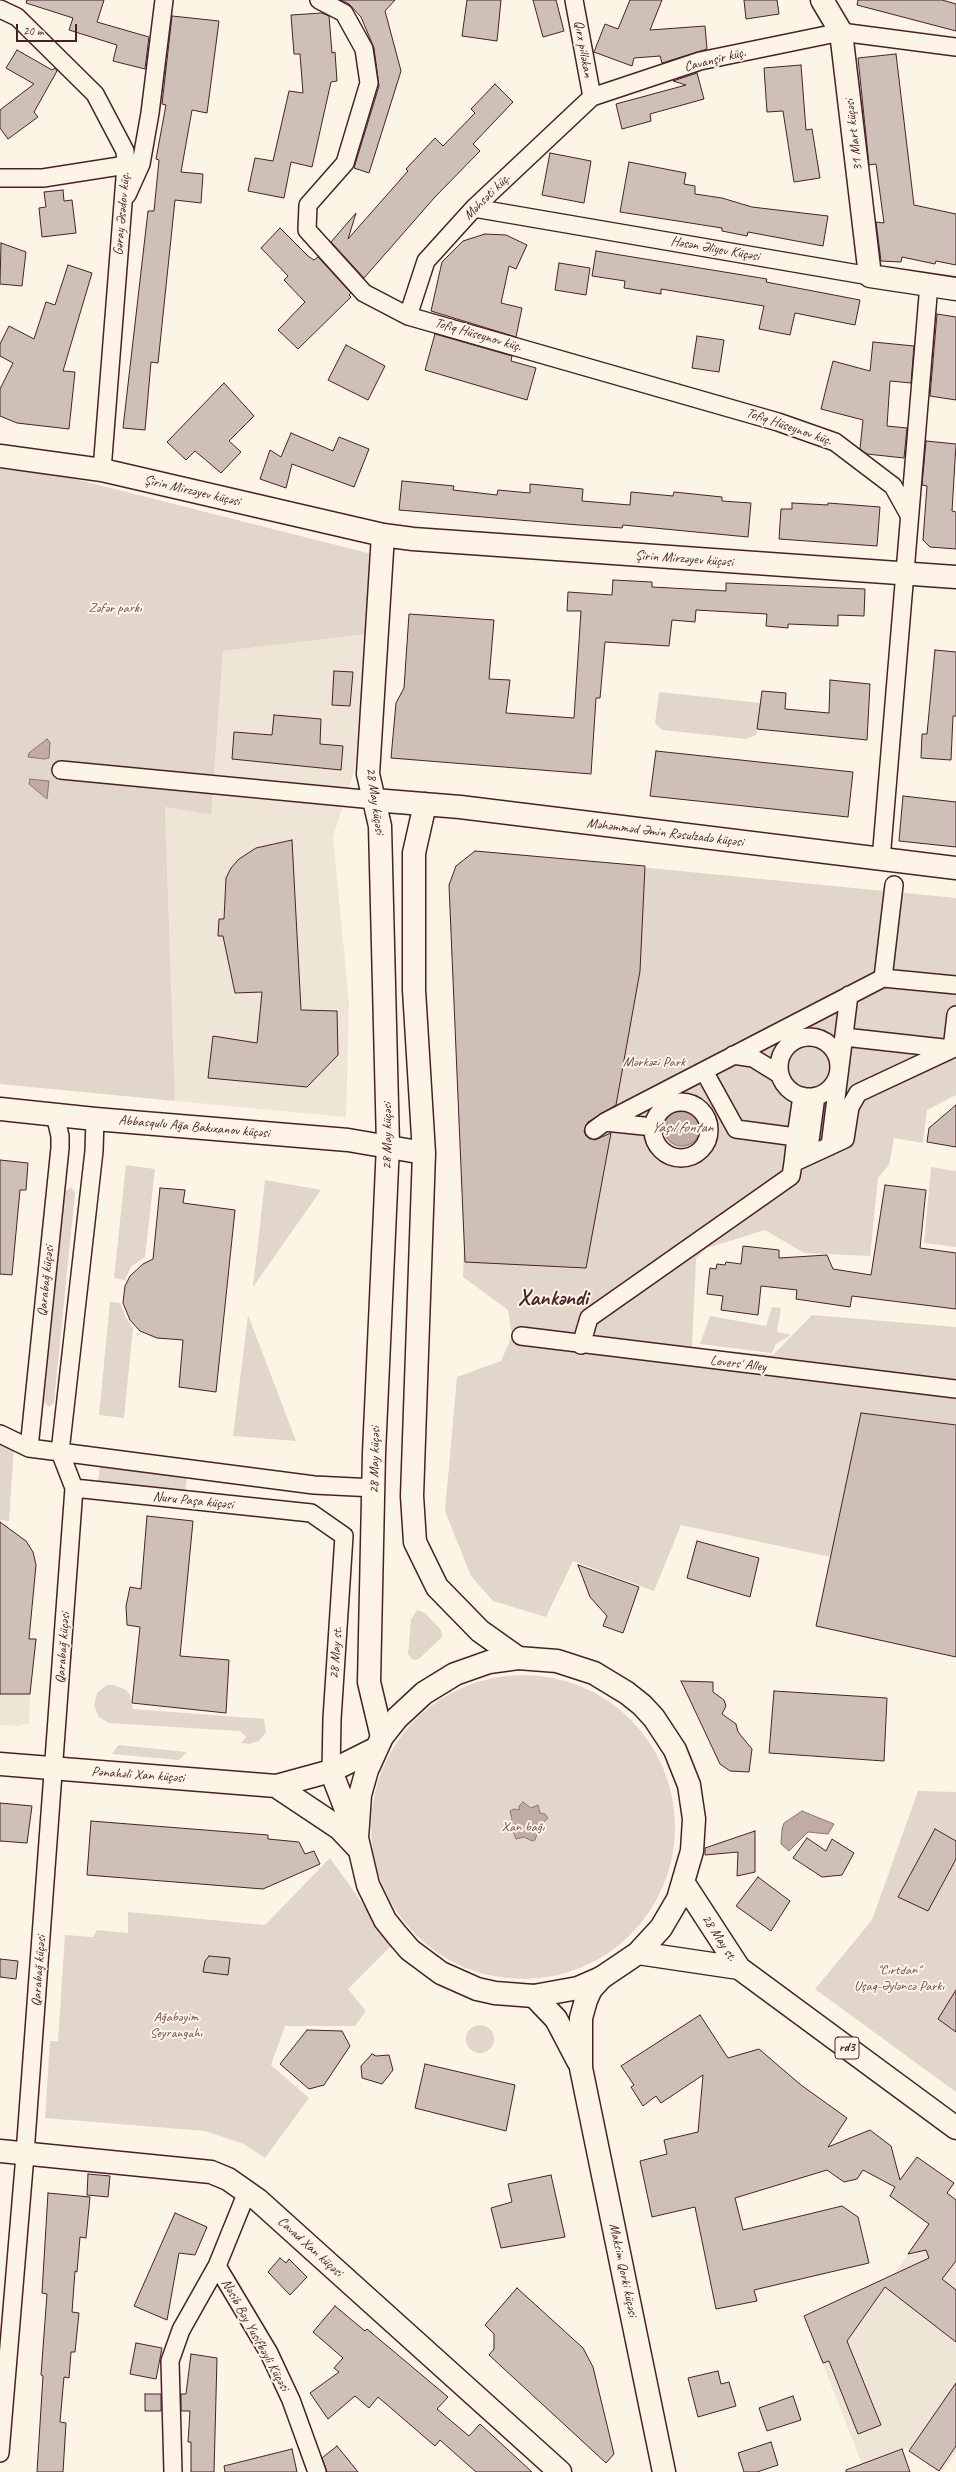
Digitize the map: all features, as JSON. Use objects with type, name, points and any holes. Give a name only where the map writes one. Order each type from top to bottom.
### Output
[{"type":"main road","name":"31 Mart küçəsi","points":[[822,0],[841,32],[870,276]]},
{"type":"main road","name":"Həsən Əliyev Küçəsi","points":[[870,276],[956,289]]},
{"type":"main road","name":"Şirin Mirzəyev küçəsi","points":[[0,456],[102,470],[383,535],[412,540],[906,575],[956,577]]},
{"type":"main road","name":"28 May küçəsi","points":[[379,1743],[369,1682],[375,1488],[374,1453],[388,1145],[380,826],[368,774],[383,535]]},
{"type":"main road","name":"Məhəmməd Əmin Rəsulzadə küçəsi","points":[[374,800],[424,804],[956,868]]},
{"type":"main road","points":[[424,804],[414,853],[414,982],[424,1153],[412,1496],[415,1542],[437,1587],[480,1631],[518,1658]]},
{"type":"main road","name":"Abbasqulu Ağa Bakıxanov küçəsi","points":[[0,1109],[94,1119],[348,1140],[388,1145],[424,1153]]},
{"type":"main road","points":[[331,1770],[358,1844],[368,1885],[376,1903],[397,1935],[415,1954],[441,1973],[477,1988],[495,1993],[534,1996],[578,1988],[601,1978],[638,1953],[661,1928],[678,1898],[692,1851],[692,1804],[683,1767],[666,1734],[654,1718],[627,1692],[594,1673],[557,1661],[518,1658],[472,1667],[439,1682],[410,1705],[379,1743],[360,1795],[358,1844]]},
{"type":"main road","points":[[276,1786],[331,1770],[379,1743]]},
{"type":"main road","name":"Pənahəli Xan küçəsi","points":[[0,1764],[276,1786]]},
{"type":"main road","points":[[276,1786],[339,1828],[358,1844]]},
{"type":"main road","name":"28 May st.","points":[[683,1882],[739,1968]]},
{"type":"main road","name":"28 May st.","points":[[638,1953],[739,1968]]},
{"type":"main road","name":"rd3","points":[[739,1968],[956,2128]]},
{"type":"main road","name":"Maksim Qorki küçəsi","points":[[601,1978],[591,1989],[581,2018],[581,2068],[664,2472]]},
{"type":"main road","name":"Maksim Qorki küçəsi","points":[[534,1996],[556,2019],[571,2045],[581,2068]]},
{"type":"main road","name":"Cavad Xan küçəsi","points":[[0,2152],[211,2172],[228,2179],[258,2200],[560,2472]]},
{"type":"street","points":[[122,206],[141,164],[150,113],[164,0]]},
{"type":"street","name":"Tofiq Hüseynov küç.","points":[[319,0],[344,13],[364,49],[369,83],[345,163],[308,204],[307,230],[364,294],[408,316],[778,422],[835,442],[893,486],[908,512]]},
{"type":"street","name":"Qırx pilləkan","points":[[574,0],[592,97]]},
{"type":"street","name":"Gəray Əsədov küç.","points":[[0,9],[17,17],[95,94],[125,151],[126,165],[102,470]]},
{"type":"street","name":"Cavanşir küç.","points":[[592,97],[700,62],[841,32],[956,47]]},
{"type":"street","name":"Məhsəti küç.","points":[[408,316],[426,261],[474,208],[592,97]]},
{"type":"street","points":[[0,178],[43,178],[126,165]]},
{"type":"street","name":"Həsən Əliyev Küçəsi","points":[[474,208],[870,276]]},
{"type":"street","points":[[881,860],[906,575],[908,512],[929,284]]},
{"type":"street","points":[[61,770],[374,800]]},
{"type":"street","points":[[883,978],[894,885]]},
{"type":"street","points":[[653,1127],[600,1126],[883,978],[956,985]]},
{"type":"street","points":[[830,1146],[849,995]]},
{"type":"street","points":[[952,1049],[956,1015]]},
{"type":"street","points":[[733,1056],[752,1058],[779,1074],[790,1091],[809,1096],[829,1090],[840,1072],[835,1052],[824,1042],[811,1037],[802,1038],[786,1047],[781,1056],[779,1074]]},
{"type":"street","points":[[844,1037],[952,1049]]},
{"type":"street","points":[[800,1160],[845,1139],[850,1107],[858,1093],[952,1049]]},
{"type":"street","points":[[704,1071],[736,1129],[796,1137]]},
{"type":"street","points":[[684,1081],[688,1102]]},
{"type":"street","points":[[800,1160],[796,1137],[809,1096]]},
{"type":"street","points":[[581,1345],[589,1318],[791,1176],[800,1160],[809,1096]]},
{"type":"street","points":[[679,1101],[688,1102],[702,1111],[709,1126],[706,1143],[694,1155],[677,1158],[662,1151],[653,1137],[653,1127],[656,1116],[664,1107],[679,1101]]},
{"type":"street","name":"Qarabağ küçəsi","points":[[29,1448],[60,1148],[60,1136],[55,1115]]},
{"type":"street","points":[[74,1488],[60,1452],[94,1151],[94,1119]]},
{"type":"street","name":"Lovers' Alley","points":[[521,1336],[581,1345],[956,1389]]},
{"type":"street","points":[[0,1434],[29,1448],[317,1485],[375,1488]]},
{"type":"street","name":"Qarabağ küçəsi","points":[[0,2448],[25,2154],[74,1488]]},
{"type":"street","name":"Nuru Paşa küçəsi","points":[[74,1488],[313,1513],[344,1536]]},
{"type":"street","name":"28 May st.","points":[[331,1770],[332,1719],[344,1536]]},
{"type":"street","name":"Nəsib Bəy Yusifbəyli Küçəsi","points":[[173,2472],[170,2361],[181,2330],[217,2266],[246,2192]]},
{"type":"street","name":"Nəsib Bəy Yusifbəyli Küçəsi","points":[[217,2266],[268,2353],[291,2400],[316,2472]]},
{"type":"shaded area","points":[[368,634],[355,769],[333,837],[349,1003],[346,1117],[175,1101],[165,807],[211,814],[223,651]]},
{"type":"shaded area","points":[[0,1694],[30,1694],[29,1723],[18,1726],[0,1725]]},
{"type":"shaded area","points":[[948,2194],[956,2200],[956,2452],[942,2472],[907,2447],[862,2464],[808,2326],[848,2309],[863,2320]]},
{"type":"green space","name":"Zəfər parkı","points":[[0,469],[51,473],[376,555],[368,634],[223,651],[211,815],[165,807],[175,1101],[0,1084]]},
{"type":"green space","points":[[659,692],[761,703],[756,735],[746,739],[662,730],[655,723]]},
{"type":"green space","name":"Mərkəzi Park","points":[[475,851],[956,898],[956,1095],[927,1110],[923,1143],[894,1138],[889,1165],[878,1178],[870,1256],[804,1253],[765,1230],[707,1248],[696,1258],[692,1348],[773,1355],[812,1315],[956,1327],[956,1425],[831,1557],[681,1525],[654,1591],[573,1561],[546,1617],[493,1601],[471,1576],[445,1511],[457,1377],[501,1361],[512,1336],[508,1310],[463,1277],[466,1182],[449,885],[456,866]]},
{"type":"green space","points":[[126,1165],[155,1169],[145,1257],[131,1267],[125,1280],[114,1278]]},
{"type":"green space","points":[[931,1167],[956,1171],[956,1247],[924,1243]]},
{"type":"green space","points":[[265,1180],[321,1190],[253,1287]]},
{"type":"green space","points":[[71,1187],[75,1193],[54,1403],[49,1407],[44,1402],[65,1192]]},
{"type":"green space","points":[[110,1302],[120,1303],[125,1316],[133,1328],[124,1418],[99,1415]]},
{"type":"green space","points":[[772,1307],[781,1308],[777,1332],[791,1335],[776,1344],[772,1353],[700,1344],[710,1316],[766,1326]]},
{"type":"green space","points":[[248,1315],[296,1441],[233,1436]]},
{"type":"green space","points":[[0,1441],[14,1446],[9,1521],[0,1520]]},
{"type":"green space","points":[[100,1466],[187,1477],[185,1492],[98,1481]]},
{"type":"green space","points":[[417,1610],[425,1613],[441,1630],[442,1637],[419,1659],[413,1660],[408,1654],[411,1620]]},
{"type":"green space","name":"Xan bağı","points":[[523,1675],[553,1678],[581,1687],[595,1693],[607,1701],[630,1720],[649,1743],[657,1755],[663,1769],[672,1797],[675,1827],[672,1857],[663,1885],[657,1899],[649,1911],[630,1934],[607,1953],[595,1961],[581,1967],[553,1976],[523,1979],[493,1976],[465,1967],[451,1961],[439,1953],[416,1934],[397,1911],[389,1899],[383,1885],[374,1857],[371,1827],[374,1797],[383,1769],[389,1755],[397,1743],[416,1720],[439,1701],[451,1693],[465,1687],[493,1678]]},
{"type":"green space","points":[[107,1685],[114,1685],[126,1690],[130,1695],[133,1709],[264,1719],[266,1732],[259,1741],[249,1744],[241,1743],[246,1737],[240,1731],[109,1723],[99,1717],[94,1706],[97,1693]]},
{"type":"green space","points":[[118,1745],[187,1752],[179,1760],[112,1754]]},
{"type":"green space","name":"\"Cırtdan\" Uşaq-Əyləncə Parkı","points":[[918,1791],[956,1792],[956,2092],[815,1989],[872,1920]]},
{"type":"green space","name":"Ağabəyim Seyrangahı","points":[[330,1858],[392,1945],[348,1989],[366,2011],[355,2026],[285,2026],[271,2065],[309,2098],[265,2158],[244,2144],[205,2131],[45,2118],[50,2041],[58,2041],[65,1935],[93,1937],[97,1930],[128,1933],[128,1912],[265,1925]]},
{"type":"green space","points":[[480,2025],[490,2029],[494,2039],[490,2049],[480,2053],[470,2049],[466,2039],[470,2029]]},
{"type":"water","points":[[47,739],[50,742],[49,758],[44,759],[28,757],[29,753]]},
{"type":"water","points":[[30,779],[49,781],[47,799],[29,784]]},
{"type":"water","name":"Yaşıl fontan","points":[[682,1110],[692,1113],[697,1118],[700,1128],[697,1138],[692,1143],[682,1146],[672,1143],[667,1138],[664,1128],[667,1118],[672,1113]]},
{"type":"water","points":[[523,1802],[531,1808],[538,1805],[540,1813],[545,1814],[548,1818],[542,1824],[545,1831],[537,1834],[535,1840],[532,1841],[524,1837],[516,1839],[513,1831],[509,1830],[506,1825],[512,1819],[510,1811],[514,1809],[519,1810],[519,1806]]},
{"type":"water","points":[[802,1811],[834,1824],[828,1834],[808,1832],[789,1851],[781,1844],[782,1829],[784,1823]]},
{"type":"building","points":[[27,0],[104,0],[97,22],[149,37],[145,69],[113,61],[117,45],[69,30],[73,18],[26,3]]},
{"type":"building","points":[[341,0],[395,0],[385,11],[401,71],[369,173],[354,168],[379,86],[374,48],[361,17],[349,4]]},
{"type":"building","points":[[467,0],[501,0],[497,41],[462,36]]},
{"type":"building","points":[[533,0],[556,0],[564,31],[543,37]]},
{"type":"building","points":[[630,0],[662,0],[650,30],[705,26],[707,49],[662,63],[660,56],[634,58],[632,66],[594,52],[605,24],[618,29]]},
{"type":"building","points":[[744,0],[777,0],[779,14],[746,19]]},
{"type":"building","points":[[858,0],[942,0],[956,4],[956,31],[857,5]]},
{"type":"building","points":[[322,13],[329,16],[332,53],[335,52],[337,81],[331,82],[312,167],[291,162],[284,198],[248,191],[255,158],[273,161],[289,91],[303,93],[300,54],[294,54],[291,15]]},
{"type":"building","points":[[172,16],[219,21],[207,113],[192,110],[181,172],[203,174],[201,203],[175,200],[158,363],[151,362],[145,430],[123,428],[148,211],[154,211],[159,160],[156,159],[166,105],[162,104]]},
{"type":"building","points":[[17,50],[52,70],[55,68],[57,71],[34,112],[38,117],[8,139],[0,128],[0,110],[34,84],[6,68]]},
{"type":"building","points":[[896,54],[914,205],[956,214],[956,265],[936,261],[935,264],[902,257],[901,262],[881,261],[876,222],[884,223],[876,164],[869,165],[858,58]]},
{"type":"building","points":[[801,65],[806,130],[812,129],[820,178],[794,182],[783,111],[767,112],[764,68]]},
{"type":"building","points":[[697,73],[704,99],[650,114],[651,121],[622,129],[616,104],[686,85],[673,81]]},
{"type":"building","points":[[495,84],[513,102],[473,144],[480,151],[435,197],[364,278],[331,242],[356,213],[348,239],[408,171],[406,169],[435,138],[443,146],[475,113],[471,109]]},
{"type":"building","points":[[550,153],[591,161],[584,203],[542,195]]},
{"type":"building","points":[[629,162],[686,173],[684,184],[695,186],[695,194],[722,198],[752,207],[828,216],[823,246],[748,232],[747,236],[722,231],[722,228],[620,212]]},
{"type":"building","points":[[63,190],[64,201],[72,200],[76,233],[42,237],[39,208],[46,207],[44,192]]},
{"type":"building","points":[[280,228],[308,256],[314,260],[318,257],[351,293],[349,295],[351,297],[298,349],[278,330],[305,302],[284,280],[288,276],[261,248]]},
{"type":"building","points":[[485,234],[506,235],[527,245],[516,269],[509,266],[501,303],[522,308],[516,337],[431,311],[442,262],[463,241]]},
{"type":"building","points":[[1,243],[26,252],[22,286],[0,284]]},
{"type":"building","points":[[596,251],[767,279],[766,282],[860,300],[855,325],[795,313],[790,335],[759,329],[764,306],[661,289],[661,294],[624,288],[625,281],[592,276]]},
{"type":"building","points":[[559,263],[590,268],[586,295],[555,290]]},
{"type":"building","points":[[68,265],[92,273],[63,371],[75,372],[69,429],[17,423],[0,416],[0,389],[13,363],[0,356],[0,344],[9,326],[34,339],[46,302],[55,305]]},
{"type":"building","points":[[937,314],[956,317],[956,400],[930,396]]},
{"type":"building","points":[[435,334],[512,356],[511,361],[536,368],[527,400],[425,370]]},
{"type":"building","points":[[697,336],[724,340],[719,372],[692,368]]},
{"type":"building","points":[[873,342],[914,346],[911,383],[890,381],[887,426],[907,428],[904,458],[867,454],[860,449],[863,420],[821,409],[833,361],[870,371]]},
{"type":"building","points":[[346,345],[385,366],[368,400],[328,380]]},
{"type":"building","points":[[224,383],[254,416],[229,441],[241,452],[221,473],[195,451],[186,460],[167,442]]},
{"type":"building","points":[[291,433],[333,451],[339,437],[369,449],[354,487],[292,464],[286,488],[260,479],[270,450],[281,457]]},
{"type":"building","points":[[926,441],[956,444],[952,511],[956,512],[956,549],[930,547],[923,540],[927,486],[922,485]]},
{"type":"building","points":[[402,481],[454,486],[453,490],[497,495],[498,490],[530,493],[530,484],[583,489],[582,501],[630,505],[631,492],[673,496],[674,492],[722,497],[722,501],[751,503],[748,537],[623,525],[622,528],[399,510]]},
{"type":"building","points":[[792,503],[828,505],[828,503],[880,507],[877,546],[779,539],[781,509],[792,509]]},
{"type":"building","points":[[613,580],[652,582],[652,587],[726,591],[726,583],[865,589],[864,616],[838,615],[838,626],[788,624],[788,628],[766,626],[767,614],[696,610],[695,622],[672,620],[669,646],[605,642],[600,698],[596,698],[591,774],[391,758],[396,703],[404,688],[409,614],[494,620],[489,679],[510,680],[506,713],[574,718],[581,611],[567,611],[568,592],[612,595]]},
{"type":"building","points":[[935,650],[956,652],[956,716],[953,716],[951,760],[921,758],[922,734],[927,734]]},
{"type":"building","points":[[334,671],[353,672],[350,706],[332,705]]},
{"type":"building","points":[[830,680],[870,684],[867,740],[757,729],[762,691],[786,693],[785,709],[829,713]]},
{"type":"building","points":[[274,715],[321,719],[320,744],[343,746],[341,770],[232,759],[234,732],[272,735]]},
{"type":"building","points":[[656,751],[853,772],[848,817],[650,796]]},
{"type":"building","points":[[903,796],[956,802],[956,847],[899,841]]},
{"type":"building","points":[[292,840],[301,1010],[337,1011],[338,1055],[307,1087],[208,1078],[213,1036],[257,1043],[262,992],[235,993],[223,936],[218,936],[219,919],[224,919],[226,878],[231,868],[239,859],[256,848]]},
{"type":"building","points":[[475,851],[645,866],[640,971],[616,1105],[588,1122],[584,1131],[586,1136],[595,1140],[611,1133],[586,1268],[465,1262],[449,885],[456,866]]},
{"type":"building","points":[[956,1105],[956,1147],[927,1142],[929,1128]]},
{"type":"building","points":[[0,1160],[28,1163],[26,1190],[20,1190],[12,1275],[0,1274]]},
{"type":"building","points":[[885,1185],[926,1190],[920,1248],[956,1253],[956,1309],[852,1296],[850,1307],[796,1299],[797,1290],[761,1286],[758,1315],[721,1310],[723,1296],[707,1294],[710,1268],[716,1269],[717,1264],[725,1265],[726,1262],[741,1264],[743,1246],[779,1250],[779,1258],[827,1255],[833,1269],[871,1275]]},
{"type":"building","points":[[160,1188],[185,1190],[183,1203],[235,1210],[216,1392],[179,1387],[183,1340],[157,1338],[140,1331],[130,1320],[123,1303],[125,1286],[130,1276],[143,1264],[153,1259]]},
{"type":"building","points":[[861,1413],[956,1425],[956,1657],[816,1626]]},
{"type":"building","points":[[147,1516],[193,1521],[180,1656],[229,1660],[226,1713],[132,1703],[140,1627],[127,1625],[126,1606],[130,1587],[141,1589]]},
{"type":"building","points":[[0,1522],[26,1541],[33,1552],[36,1565],[29,1639],[36,1639],[30,1694],[0,1694]]},
{"type":"building","points":[[697,1541],[759,1558],[750,1597],[687,1578]]},
{"type":"building","points":[[578,1565],[639,1587],[623,1633],[603,1626],[607,1616],[590,1597]]},
{"type":"building","points":[[681,1681],[713,1682],[713,1692],[724,1700],[726,1706],[722,1714],[736,1724],[738,1732],[752,1749],[749,1772],[730,1771],[720,1764]]},
{"type":"building","points":[[774,1691],[887,1698],[884,1761],[769,1753]]},
{"type":"building","points":[[0,1803],[32,1806],[27,1843],[0,1841]]},
{"type":"building","points":[[91,1821],[268,1835],[268,1839],[299,1842],[305,1854],[314,1851],[320,1864],[263,1889],[87,1875]]},
{"type":"building","points":[[935,1829],[956,1841],[956,1859],[928,1911],[898,1897]]},
{"type":"building","points":[[755,1831],[755,1872],[737,1876],[738,1852],[705,1855],[705,1848]]},
{"type":"building","points":[[807,1838],[826,1851],[832,1839],[854,1853],[842,1875],[822,1877],[793,1858]]},
{"type":"building","points":[[758,1877],[790,1901],[771,1931],[736,1906]]},
{"type":"building","points":[[209,1956],[230,1958],[228,1975],[203,1972],[205,1961]]},
{"type":"building","points":[[0,1959],[18,1961],[16,1979],[0,1977]]},
{"type":"building","points":[[956,1990],[956,2032],[938,2019]]},
{"type":"building","points":[[700,2015],[728,2058],[759,2049],[801,2085],[847,2118],[828,2147],[870,2130],[891,2146],[900,2180],[917,2157],[954,2183],[947,2193],[956,2200],[956,2261],[942,2279],[956,2290],[956,2342],[885,2287],[847,2341],[881,2425],[858,2434],[829,2361],[823,2363],[804,2316],[929,2258],[926,2250],[908,2254],[929,2224],[890,2196],[895,2187],[863,2170],[857,2179],[844,2182],[827,2170],[735,2198],[743,2230],[842,2206],[858,2217],[869,2263],[754,2290],[757,2301],[716,2309],[695,2207],[652,2217],[640,2161],[667,2154],[664,2140],[698,2132],[703,2075],[661,2103],[656,2096],[643,2106],[631,2087],[634,2085],[621,2066]]},
{"type":"building","points":[[307,2030],[342,2031],[350,2046],[324,2085],[309,2089],[280,2064]]},
{"type":"building","points":[[372,2054],[376,2056],[389,2055],[393,2070],[382,2084],[362,2078],[361,2066]]},
{"type":"building","points":[[425,2064],[515,2085],[506,2131],[415,2108]]},
{"type":"building","points":[[88,2174],[110,2176],[108,2197],[87,2195]]},
{"type":"building","points":[[551,2175],[565,2237],[501,2248],[491,2208],[512,2202],[508,2184]]},
{"type":"building","points":[[48,2193],[90,2197],[86,2238],[80,2237],[77,2272],[75,2271],[72,2312],[79,2313],[75,2352],[71,2352],[69,2378],[64,2377],[60,2422],[66,2423],[63,2472],[37,2472],[43,2376],[41,2375],[47,2294],[42,2293]]},
{"type":"building","points":[[175,2213],[207,2227],[195,2255],[179,2253],[167,2320],[134,2306]]},
{"type":"building","points":[[280,2258],[286,2263],[289,2259],[307,2277],[290,2295],[268,2272]]},
{"type":"building","points":[[517,2288],[583,2348],[593,2367],[614,2454],[606,2463],[489,2355],[494,2349],[494,2334],[485,2325]]},
{"type":"building","points":[[335,2306],[365,2331],[367,2329],[448,2397],[437,2409],[469,2436],[480,2424],[532,2472],[476,2472],[440,2440],[435,2446],[378,2397],[369,2408],[355,2396],[328,2419],[310,2393],[339,2372],[334,2368],[343,2358],[313,2332]]},
{"type":"building","points":[[136,2343],[162,2348],[156,2379],[130,2374]]},
{"type":"building","points":[[191,2354],[217,2358],[214,2472],[191,2472],[191,2442],[188,2442],[190,2411],[181,2411],[181,2394],[186,2394]]},
{"type":"building","points":[[718,2371],[721,2384],[729,2382],[736,2406],[698,2417],[688,2378]]},
{"type":"building","points":[[956,2383],[956,2446],[939,2471],[909,2451]]},
{"type":"building","points":[[145,2394],[161,2394],[161,2411],[145,2411]]},
{"type":"building","points":[[793,2396],[801,2420],[767,2431],[759,2408]]},
{"type":"building","points":[[771,2442],[778,2465],[757,2472],[744,2472],[738,2453]]},
{"type":"building","points":[[337,2446],[358,2472],[327,2472],[322,2458]]},
{"type":"building","points":[[292,2449],[297,2472],[225,2472],[224,2466]]},
{"type":"building","points":[[902,2449],[910,2472],[846,2472],[846,2470]]},
{"type":"district","name":"Xankəndi","points":[[553,1299]]}]
